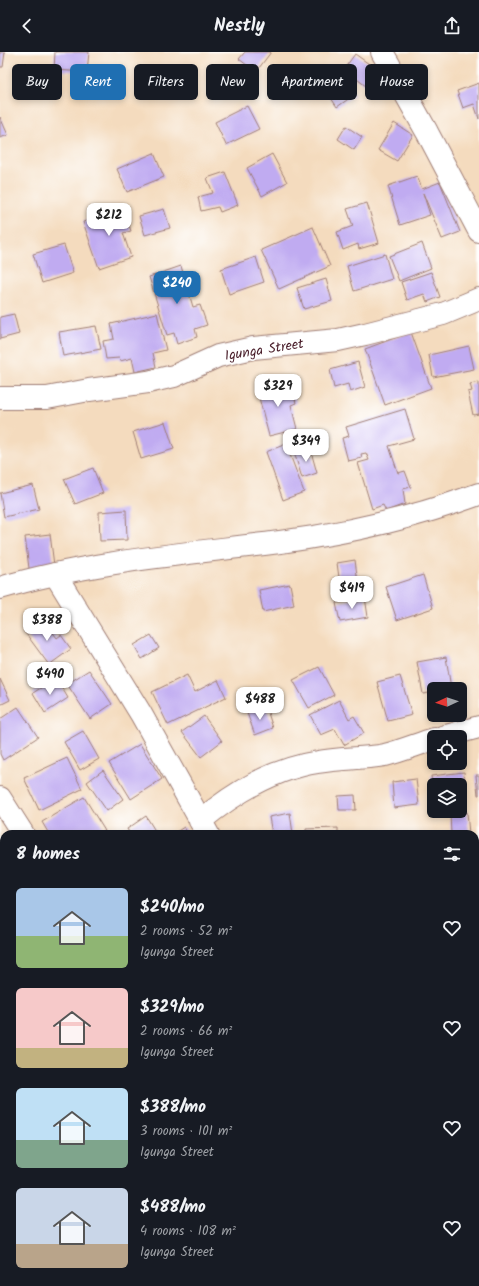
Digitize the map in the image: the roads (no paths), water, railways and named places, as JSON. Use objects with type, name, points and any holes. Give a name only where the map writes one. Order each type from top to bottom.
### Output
[{"type":"street","points":[[382,52],[427,132],[479,231]]},
{"type":"street","name":"Igunga Street","points":[[0,398],[47,398],[88,390],[148,382],[174,376],[218,356],[253,348],[338,340],[443,314],[479,298]]},
{"type":"street","points":[[0,588],[55,574],[195,551],[280,542],[342,532],[438,509],[479,494]]},
{"type":"street","points":[[55,574],[141,714],[204,827],[242,789],[280,771],[318,762],[385,755],[427,741]]},
{"type":"street","points":[[467,730],[479,727]]},
{"type":"street","points":[[0,798],[20,830]]}]
